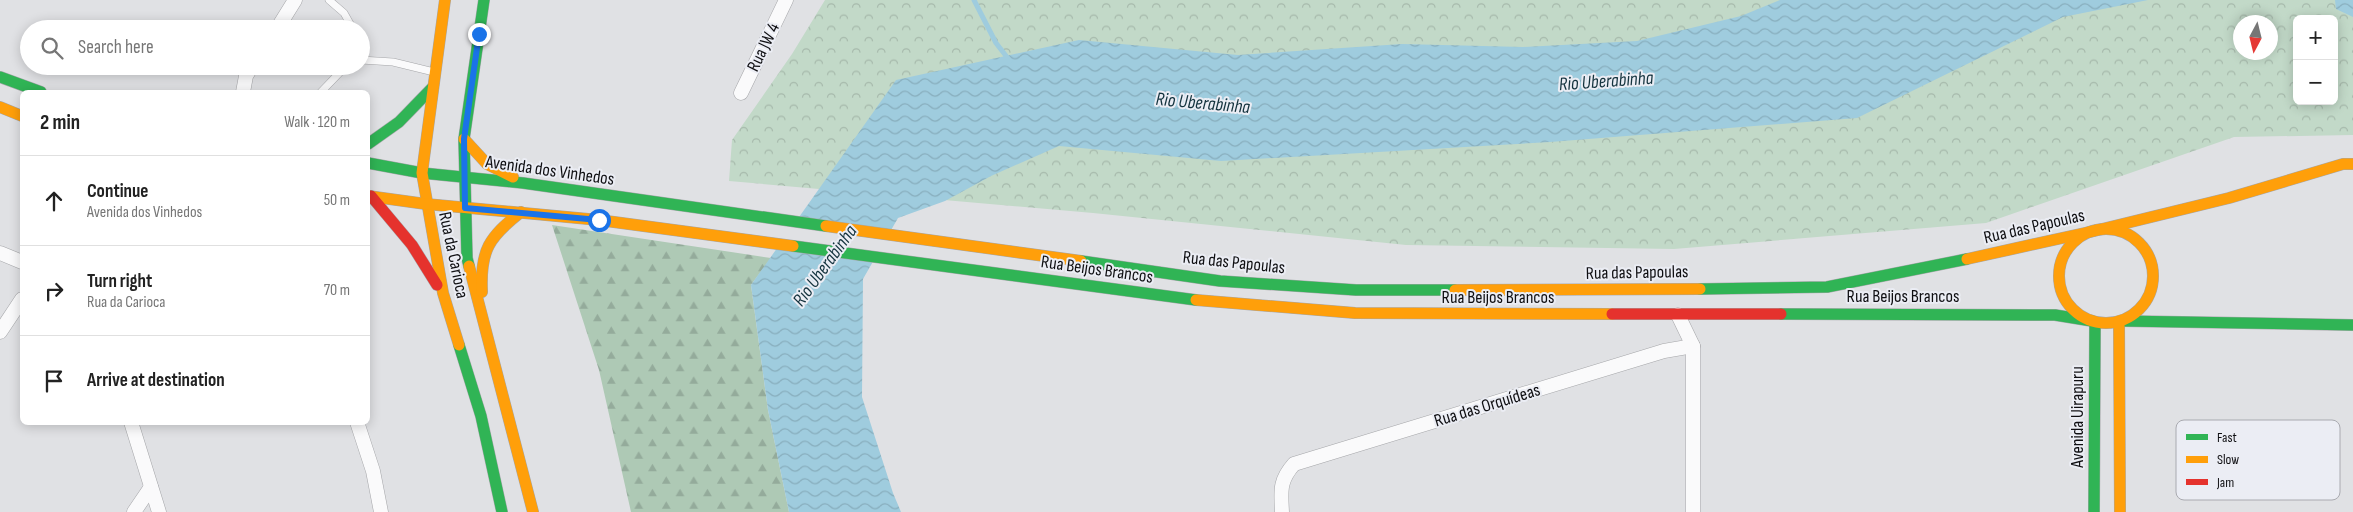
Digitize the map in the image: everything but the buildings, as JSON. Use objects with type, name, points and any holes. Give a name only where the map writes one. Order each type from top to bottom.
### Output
[{"type":"main road","name":"Rua da Carioca","points":[[445,0],[422,173],[443,293],[481,416],[502,512]]},
{"type":"main road","name":"Rua da Carioca","points":[[484,0],[464,139],[467,258],[534,512]]},
{"type":"main road","points":[[0,77],[35,90]]},
{"type":"main road","points":[[370,143],[399,122],[433,86]]},
{"type":"main road","points":[[0,107],[20,115]]},
{"type":"main road","points":[[464,139],[487,164],[523,183]]},
{"type":"main road","name":"Avenida dos Vinhedos","points":[[370,163],[422,173],[523,183],[724,211]]},
{"type":"main road","name":"Rua das Papoulas","points":[[724,211],[1220,281],[1356,290],[1828,287],[1938,265],[2094,230],[2229,198],[2343,164],[2353,164]]},
{"type":"main road","points":[[370,196],[426,204],[521,212]]},
{"type":"main road","points":[[370,197],[412,245],[443,293]]},
{"type":"main road","points":[[486,335],[481,270],[486,247],[495,232],[521,212]]},
{"type":"main road","name":"Rua Beijos Brancos","points":[[521,212],[1219,303],[1355,313],[2055,315],[2094,322]]},
{"type":"main road","points":[[2121,322],[2138,311],[2149,297],[2153,280],[2151,262],[2143,246],[2129,235],[2112,229],[2094,230],[2077,239],[2065,252],[2059,270],[2060,288],[2068,305],[2082,317],[2094,322],[2353,325]]},
{"type":"main road","name":"Avenida Uirapuru","points":[[2094,322],[2094,512]]},
{"type":"main road","points":[[2120,512],[2121,322]]},
{"type":"street","points":[[282,20],[296,0]]},
{"type":"street","name":"Rua JW 4","points":[[741,93],[786,0]]},
{"type":"street","points":[[244,90],[248,75]]},
{"type":"street","points":[[0,254],[20,261]]},
{"type":"street","points":[[0,332],[20,302]]},
{"type":"street","points":[[1678,315],[1694,346],[1693,512]]},
{"type":"street","name":"Rua das Orquídeas","points":[[1282,512],[1281,487],[1285,474],[1294,464],[1664,351],[1694,346]]},
{"type":"street","points":[[132,425],[159,512]]},
{"type":"street","points":[[358,425],[373,471],[381,512]]},
{"type":"street","points":[[134,512],[151,487]]},
{"type":"lane","points":[[329,0],[344,13],[348,20]]},
{"type":"lane","points":[[370,60],[393,62],[435,72]]},
{"type":"lane","points":[[323,90],[337,75]]},
{"type":"green space","points":[[825,0],[2353,0],[2353,135],[2234,137],[1986,223],[1674,249],[1406,245],[1093,213],[729,181],[732,140],[792,54]]},
{"type":"green space","points":[[552,225],[771,258],[751,285],[768,410],[789,512],[631,512],[599,370]]},
{"type":"water","name":"Rio Uberabinha","points":[[1780,0],[2148,0],[2063,17],[1857,118],[1550,142],[1221,161],[1059,146],[991,176],[945,201],[898,218],[863,279],[862,397],[901,512],[789,512],[768,410],[751,285],[896,80],[1079,40],[1238,55],[1402,44],[1523,47],[1637,41],[1741,16]]},
{"type":"water","points":[[2335,0],[2353,0],[2353,17],[2336,9]]},
{"type":"pier","points":[[796,218],[893,232],[876,261],[775,247]]},
{"type":"waterway","points":[[974,0],[996,43],[1010,61]]},
{"type":"traffic: fast","points":[[469,266],[467,258],[464,139],[484,0]]},
{"type":"traffic: fast","points":[[0,77],[36,90]]},
{"type":"traffic: fast","points":[[370,143],[399,122],[433,87]]},
{"type":"traffic: fast","points":[[370,163],[422,173],[523,183],[826,226]]},
{"type":"traffic: fast","points":[[793,246],[1196,300]]},
{"type":"traffic: fast","points":[[1700,289],[1827,287],[1967,259]]},
{"type":"traffic: fast","points":[[1081,261],[1220,281],[1356,290],[1455,290]]},
{"type":"traffic: fast","points":[[1781,314],[2055,315],[2092,321]]},
{"type":"traffic: fast","points":[[2123,321],[2353,325]]},
{"type":"traffic: fast","points":[[2094,512],[2095,322]]},
{"type":"traffic: fast","points":[[459,345],[481,416],[502,512]]},
{"type":"traffic: slow","points":[[445,0],[422,173],[443,293],[459,345]]},
{"type":"traffic: slow","points":[[0,107],[20,115]]},
{"type":"traffic: slow","points":[[464,139],[487,164],[513,177]]},
{"type":"traffic: slow","points":[[1967,259],[2094,231],[2229,198],[2343,164],[2353,164]]},
{"type":"traffic: slow","points":[[370,196],[426,204],[599,220],[793,246]]},
{"type":"traffic: slow","points":[[482,292],[483,265],[489,246],[501,229],[521,212]]},
{"type":"traffic: slow","points":[[826,226],[1081,261]]},
{"type":"traffic: slow","points":[[2106,229],[2124,233],[2139,243],[2149,258],[2153,276],[2149,294],[2139,309],[2124,319],[2106,323],[2088,319],[2073,309],[2063,294],[2059,276],[2063,258],[2073,243],[2088,233],[2106,229]]},
{"type":"traffic: slow","points":[[469,266],[533,512]]},
{"type":"traffic: slow","points":[[1455,290],[1700,289]]},
{"type":"traffic: slow","points":[[1196,300],[1355,313],[1612,314]]},
{"type":"traffic: slow","points":[[2119,322],[2120,512]]},
{"type":"traffic: jam","points":[[371,196],[412,245],[437,285]]},
{"type":"traffic: jam","points":[[1612,314],[1781,314]]},
{"type":"route","points":[[479,34],[464,139],[465,208],[599,220]]}]
